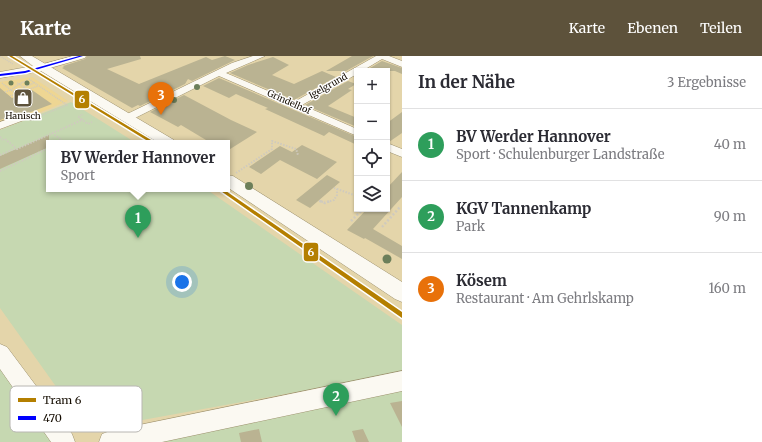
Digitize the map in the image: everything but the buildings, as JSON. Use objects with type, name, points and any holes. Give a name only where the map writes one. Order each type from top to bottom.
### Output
[{"type":"main road","points":[[25,56],[163,140]]},
{"type":"main road","points":[[0,75],[47,69]]},
{"type":"main road","points":[[231,177],[402,293]]},
{"type":"street","points":[[47,69],[82,56]]},
{"type":"street","points":[[239,56],[248,60]]},
{"type":"street","points":[[127,118],[248,60],[261,56]]},
{"type":"street","points":[[382,56],[402,64]]},
{"type":"street","name":"Igelgrund","points":[[295,105],[382,56]]},
{"type":"street","name":"Grindelhof","points":[[220,73],[354,132]]},
{"type":"street","points":[[0,126],[23,120]]},
{"type":"street","points":[[1,358],[22,386]]},
{"type":"street","points":[[110,442],[402,381]]},
{"type":"street","points":[[56,432],[64,442]]},
{"type":"path","points":[[7,59],[16,64]]},
{"type":"path","points":[[5,92],[30,80],[47,69]]},
{"type":"path","points":[[23,120],[67,105],[27,77]]},
{"type":"path","points":[[0,82],[18,94]]},
{"type":"path","points":[[23,87],[35,83]]},
{"type":"path","points":[[19,84],[27,90]]},
{"type":"path","points":[[10,96],[39,86]]},
{"type":"path","points":[[83,114],[78,117],[88,124],[92,122]]},
{"type":"path","points":[[0,155],[82,120]]},
{"type":"path","points":[[52,133],[62,140]]},
{"type":"path","points":[[0,137],[16,148]]},
{"type":"path","points":[[231,177],[272,149],[272,141],[296,149],[298,155]]},
{"type":"path","points":[[0,171],[46,149]]},
{"type":"path","points":[[319,201],[325,203],[334,200],[337,195],[335,188],[354,195]]},
{"type":"path","points":[[382,227],[400,207]]},
{"type":"path","points":[[351,221],[360,212]]},
{"type":"shaded area","points":[[32,77],[68,101],[0,129],[0,82]]},
{"type":"green space","points":[[71,102],[131,140],[46,140],[46,192],[210,192],[402,325],[402,373],[142,420],[142,386],[56,386],[0,308],[0,130]]},
{"type":"green space","points":[[0,361],[20,386],[10,386],[10,432],[56,432],[64,442],[0,442]]},
{"type":"green space","points":[[402,390],[402,442],[136,442]]},
{"type":"tram line","name":"6","points":[[10,56],[149,140]]},
{"type":"tram line","name":"6","points":[[224,192],[402,315]]},
{"type":"transit line","name":"470","points":[[0,75],[25,72],[82,56]]},
{"type":"place","name":"Hanisch","points":[[23,98]]},
{"type":"place","name":"Kösem","points":[[161,115]]},
{"type":"place","name":"BV Werder Hannover","points":[[138,238]]},
{"type":"place","name":"KGV Tannenkamp","points":[[336,416]]}]
